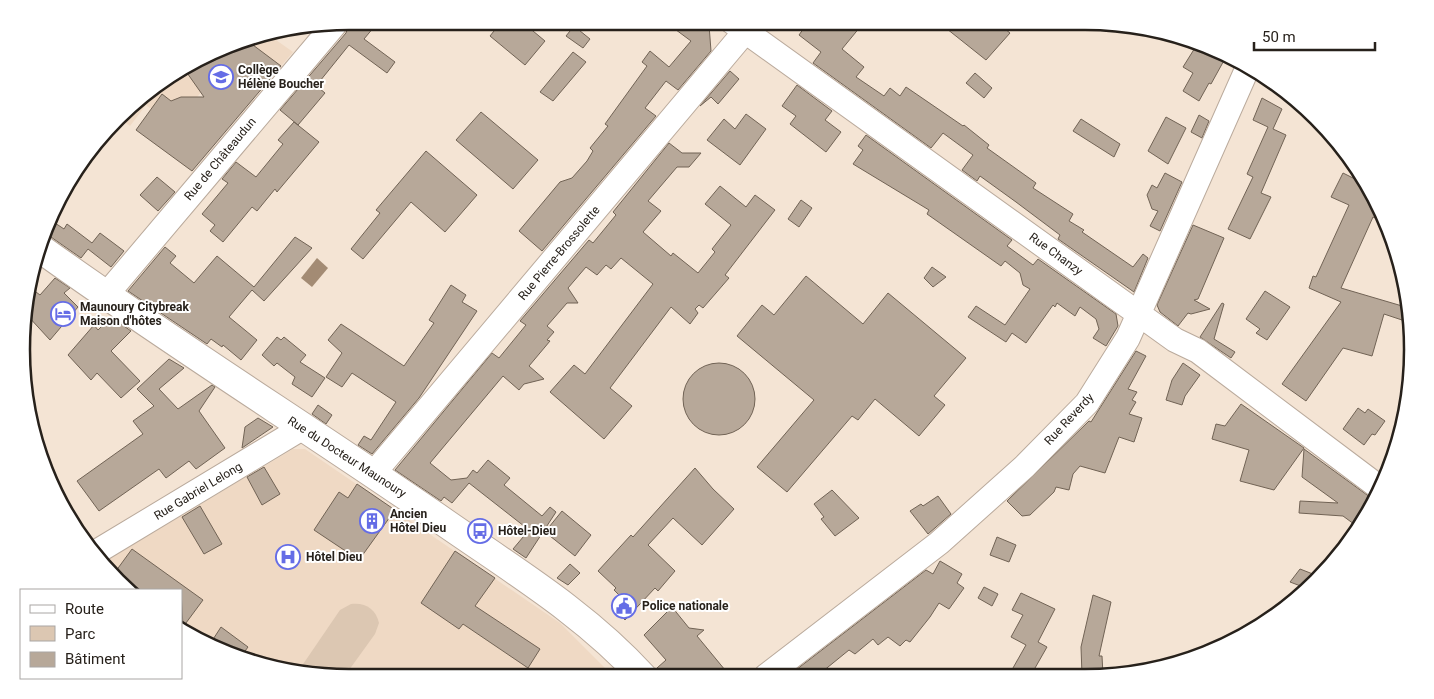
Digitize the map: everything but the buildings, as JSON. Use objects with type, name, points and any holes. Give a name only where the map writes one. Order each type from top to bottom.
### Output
[{"type":"main road","name":"Rue du Docteur Maunoury","points":[[46,251],[106,295],[373,474],[568,608],[620,651],[636,669]]},
{"type":"street","name":"Rue Pierre-Brossolette","points":[[373,474],[739,30]]},
{"type":"street","name":"Rue Chanzy","points":[[750,30],[1175,340],[1198,351],[1374,484]]},
{"type":"street","name":"Rue de Châteaudun","points":[[106,295],[329,31]]},
{"type":"street","name":"Rue Reverdy","points":[[775,669],[939,543],[1024,466],[1088,403],[1110,370],[1139,314],[1245,73]]},
{"type":"street","name":"Rue Gabriel Lelong","points":[[100,549],[302,428]]},
{"type":"shaded area","name":"Collège Hélène Boucher","points":[[275,39],[293,52],[237,118],[203,90],[173,126],[146,105],[130,126],[125,123],[155,96],[190,73],[227,54]]},
{"type":"shaded area","points":[[317,258],[328,268],[312,287],[301,278]]},
{"type":"shaded area","name":"Hôtel Dieu","points":[[293,449],[305,449],[560,623],[606,669],[350,669],[287,663],[227,645],[190,626],[182,621],[182,589],[138,589],[108,559]]},
{"type":"green space","points":[[351,604],[361,604],[373,610],[379,623],[375,634],[350,669],[302,665],[340,610]]},
{"type":"place","name":"Collège Hélène Boucher","points":[[221,77]]},
{"type":"place","name":"Maunoury Citybreak Maison d'hôtes","points":[[63,314]]},
{"type":"place","name":"Ancien Hôtel Dieu","points":[[372,521]]},
{"type":"place","name":"Hôtel-Dieu","points":[[480,531]]},
{"type":"place","name":"Hôtel Dieu","points":[[288,557]]},
{"type":"place","name":"Police nationale","points":[[624,606]]}]
